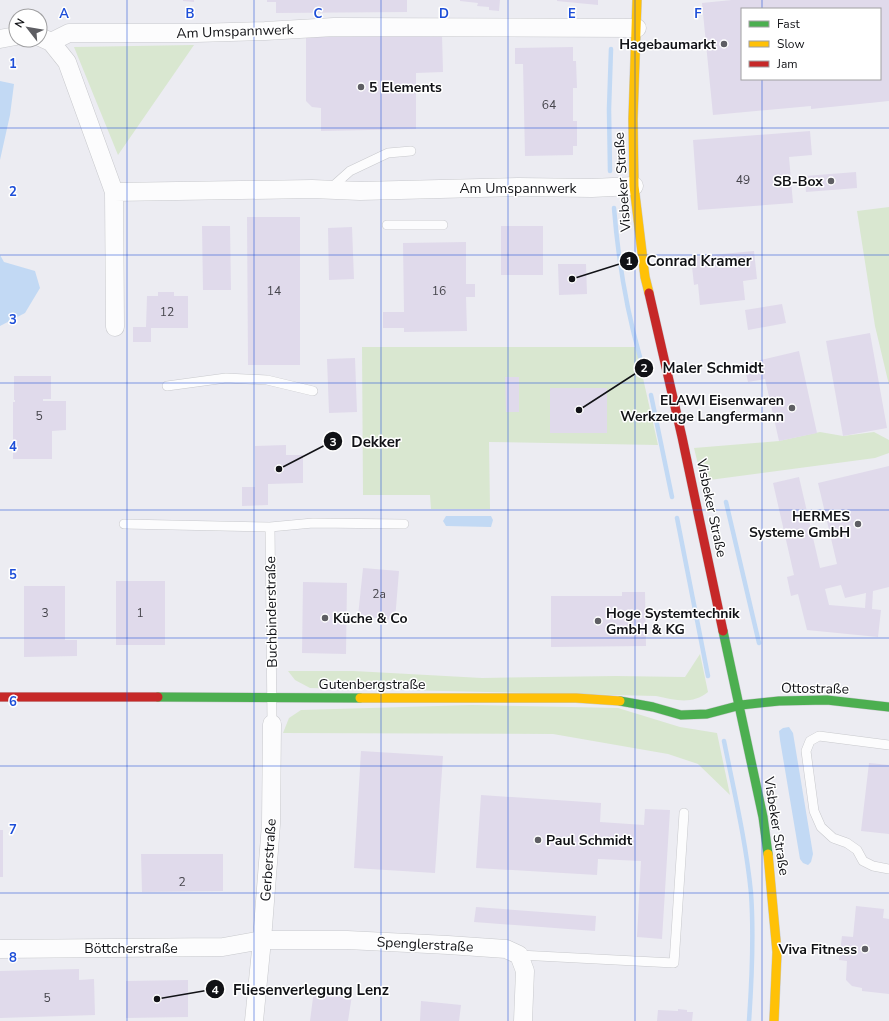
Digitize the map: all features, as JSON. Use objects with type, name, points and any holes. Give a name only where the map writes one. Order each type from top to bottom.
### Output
[{"type":"main road","name":"Visbeker Straße","points":[[637,0],[633,120],[634,186],[645,277],[682,437],[763,817],[778,952],[774,1021]]},
{"type":"main road","name":"Gutenbergstraße","points":[[0,697],[576,698],[619,701],[653,707],[682,715],[707,714],[740,705]]},
{"type":"main road","name":"Ottostraße","points":[[740,705],[779,701],[827,700],[889,707]]},
{"type":"street","name":"Am Umspannwerk","points":[[48,39],[69,33],[196,33],[334,27],[637,28]]},
{"type":"street","name":"Am Umspannwerk","points":[[48,42],[67,62],[114,192],[115,327]]},
{"type":"street","name":"Am Umspannwerk","points":[[114,192],[518,187],[592,188],[634,186]]},
{"type":"street","name":"Gerberstraße","points":[[254,1021],[271,824],[272,724]]},
{"type":"street","name":"Böttcherstraße","points":[[0,949],[223,947],[262,940]]},
{"type":"street","name":"Spenglerstraße","points":[[262,940],[347,940],[448,945],[506,949],[519,955]]},
{"type":"street","points":[[519,955],[525,971],[523,1021]]},
{"type":"lane","points":[[329,190],[350,171],[388,153],[411,151]]},
{"type":"lane","points":[[387,226],[443,225]]},
{"type":"lane","points":[[168,386],[226,378],[267,380],[313,392]]},
{"type":"lane","points":[[124,524],[270,527],[313,523],[404,524]]},
{"type":"lane","name":"Buchbinderstraße","points":[[270,527],[272,698]]},
{"type":"lane","name":"Gerberstraße","points":[[272,698],[272,724]]},
{"type":"lane","points":[[889,745],[819,736],[810,741],[806,751],[814,811],[821,827],[833,838],[847,843],[857,850],[863,861],[873,866],[889,868]]},
{"type":"lane","points":[[519,955],[674,963],[684,813]]},
{"type":"green space","points":[[194,45],[118,155],[74,47]]},
{"type":"green space","points":[[889,207],[889,385],[875,326],[857,211]]},
{"type":"green space","points":[[362,347],[636,347],[658,445],[489,442],[490,509],[431,509],[430,495],[363,495]]},
{"type":"green space","points":[[820,432],[843,436],[874,432],[889,440],[889,453],[875,458],[702,481],[694,448],[779,441]]},
{"type":"green space","points":[[700,654],[708,692],[696,699],[690,700],[670,699],[656,696],[310,688],[295,680],[288,671],[354,671],[482,678],[616,676],[685,677]]},
{"type":"green space","points":[[472,705],[618,708],[680,727],[717,733],[730,795],[698,764],[668,754],[553,734],[283,733],[289,718],[301,710]]},
{"type":"water","points":[[0,81],[14,84],[10,115],[0,160]]},
{"type":"water","points":[[0,255],[4,262],[35,271],[40,288],[25,313],[0,326]]},
{"type":"water","points":[[446,516],[491,516],[493,520],[491,527],[446,526],[443,521]]},
{"type":"water","points":[[789,727],[793,733],[813,854],[811,862],[808,865],[803,863],[800,859],[780,740],[779,731],[783,728]]},
{"type":"building","points":[[194,0],[194,2],[183,1]]},
{"type":"building","points":[[267,0],[407,0],[407,12],[276,13],[276,2],[267,2]]},
{"type":"building","points":[[460,0],[500,0],[499,11],[489,10],[489,7],[477,6],[478,3]]},
{"type":"building","points":[[598,0],[598,5],[557,1]]},
{"type":"building","name":"Hagebaumarkt","points":[[732,0],[889,0],[889,101],[811,109],[811,106],[713,115],[702,3]]},
{"type":"building","name":"5 Elements","points":[[442,35],[443,72],[416,73],[416,129],[321,131],[321,108],[312,107],[306,101],[306,37]]},
{"type":"building","points":[[573,47],[573,61],[576,61],[577,88],[573,88],[573,121],[577,121],[577,146],[573,146],[573,155],[525,156],[523,64],[515,64],[515,48]]},
{"type":"building","points":[[810,131],[812,155],[789,157],[793,203],[698,210],[693,140]]},
{"type":"building","name":"SB-Box","points":[[856,172],[857,188],[806,192],[805,176]]},
{"type":"building","points":[[247,217],[300,217],[300,365],[248,365]]},
{"type":"building","points":[[202,226],[230,226],[231,290],[203,290]]},
{"type":"building","points":[[501,226],[543,226],[543,275],[501,275]]},
{"type":"building","points":[[352,227],[354,279],[329,280],[328,228]]},
{"type":"building","points":[[466,242],[466,284],[475,284],[475,297],[466,297],[467,331],[404,332],[404,328],[383,328],[383,312],[404,312],[403,243]]},
{"type":"building","points":[[754,251],[757,279],[743,281],[745,300],[700,305],[698,284],[694,285],[691,257]]},
{"type":"building","points":[[558,264],[586,264],[587,294],[559,295]]},
{"type":"building","points":[[158,292],[174,292],[174,296],[188,296],[188,328],[151,328],[151,342],[133,342],[133,327],[146,327],[147,296],[158,296]]},
{"type":"building","points":[[782,304],[786,323],[748,330],[745,310]]},
{"type":"building","points":[[870,333],[887,428],[843,436],[826,341]]},
{"type":"building","name":"ELAWI Eisenwaren Werkzeuge Langfermann","points":[[799,351],[817,433],[779,441],[765,379],[748,382],[744,364]]},
{"type":"building","points":[[355,358],[357,412],[329,413],[327,359]]},
{"type":"building","points":[[14,376],[51,376],[51,399],[43,399],[43,401],[66,401],[66,430],[52,431],[52,459],[13,459],[13,402],[15,402]]},
{"type":"building","points":[[505,377],[519,377],[519,412],[506,412]]},
{"type":"building","points":[[550,388],[607,388],[607,433],[550,433]]},
{"type":"building","points":[[286,445],[286,455],[303,455],[303,483],[268,484],[268,505],[242,506],[242,487],[255,487],[255,446]]},
{"type":"building","name":"HERMES Systeme GmbH","points":[[889,466],[889,587],[873,591],[872,609],[881,610],[878,637],[807,630],[798,594],[791,596],[787,577],[794,575],[773,483],[799,477],[820,568],[837,564],[818,483]],"holes":[[[841,585],[845,598],[866,593],[865,608],[829,605],[825,589]]]},
{"type":"building","points":[[363,568],[399,571],[395,620],[358,616]]},
{"type":"building","points":[[116,581],[165,581],[165,645],[116,645]]},
{"type":"building","name":"Küche & Co","points":[[303,582],[347,583],[346,654],[302,653]]},
{"type":"building","points":[[24,586],[65,586],[65,640],[77,640],[77,656],[24,657]]},
{"type":"building","name":"Hoge Systemtechnik GmbH & KG","points":[[622,592],[645,592],[646,646],[551,647],[551,596],[622,596]]},
{"type":"building","points":[[361,751],[443,756],[435,873],[354,868]]},
{"type":"building","points":[[869,763],[889,765],[889,834],[861,831]]},
{"type":"building","name":"Paul Schmidt","points":[[481,795],[601,803],[600,822],[644,825],[645,809],[670,810],[662,939],[637,937],[641,861],[598,859],[597,875],[476,868]]},
{"type":"building","points":[[0,830],[3,830],[3,877],[0,877]]},
{"type":"building","points":[[141,854],[223,854],[223,891],[142,892]]},
{"type":"building","name":"Viva Fitness","points":[[856,906],[884,909],[883,918],[889,919],[889,994],[862,991],[862,988],[852,986],[846,980],[847,961],[839,960],[842,936],[853,937]]},
{"type":"building","points":[[476,907],[596,916],[595,931],[474,922]]},
{"type":"building","points":[[79,969],[79,980],[94,979],[95,1015],[0,1018],[0,971]]},
{"type":"building","points":[[188,980],[188,1017],[126,1018],[126,981]]},
{"type":"building","points":[[314,990],[352,995],[348,1021],[310,1021]]},
{"type":"building","points":[[421,1001],[461,1005],[459,1021],[420,1021]]},
{"type":"building","points":[[678,1009],[693,1012],[692,1021],[657,1021],[658,1010],[678,1011]]},
{"type":"waterway","points":[[610,171],[609,109],[611,49]]},
{"type":"waterway","points":[[614,208],[623,283],[640,357]]},
{"type":"waterway","points":[[651,395],[672,497]]},
{"type":"waterway","points":[[726,502],[759,643]]},
{"type":"waterway","points":[[677,518],[708,676]]},
{"type":"waterway","points":[[724,741],[743,836],[751,893],[752,957],[749,1021]]},
{"type":"traffic: fast","points":[[723,631],[763,817],[768,854]]},
{"type":"traffic: fast","points":[[158,697],[360,698]]},
{"type":"traffic: fast","points":[[620,701],[653,707],[681,715],[707,714],[741,705],[779,701],[827,700],[889,707]]},
{"type":"traffic: slow","points":[[637,0],[633,119],[634,186],[645,277],[649,293]]},
{"type":"traffic: slow","points":[[360,698],[576,698],[620,701]]},
{"type":"traffic: slow","points":[[768,854],[777,952],[774,1021]]},
{"type":"traffic: jam","points":[[649,293],[682,437],[723,631]]},
{"type":"traffic: jam","points":[[0,697],[158,697]]},
{"type":"place","name":"Hagebaumarkt","points":[[724,44]]},
{"type":"place","name":"5 Elements","points":[[361,87]]},
{"type":"place","name":"SB-Box","points":[[831,181]]},
{"type":"place","name":"Conrad Kramer","points":[[572,279]]},
{"type":"place","name":"ELAWI Eisenwaren Werkzeuge Langfermann","points":[[792,408]]},
{"type":"place","name":"Maler Schmidt","points":[[579,410]]},
{"type":"place","name":"Dekker","points":[[279,469]]},
{"type":"place","name":"HERMES Systeme GmbH","points":[[858,524]]},
{"type":"place","name":"Küche & Co","points":[[325,618]]},
{"type":"place","name":"Hoge Systemtechnik GmbH & KG","points":[[598,621]]},
{"type":"place","name":"Paul Schmidt","points":[[538,840]]},
{"type":"place","name":"Viva Fitness","points":[[865,949]]},
{"type":"place","name":"Fliesenverlegung Lenz","points":[[157,999]]}]
